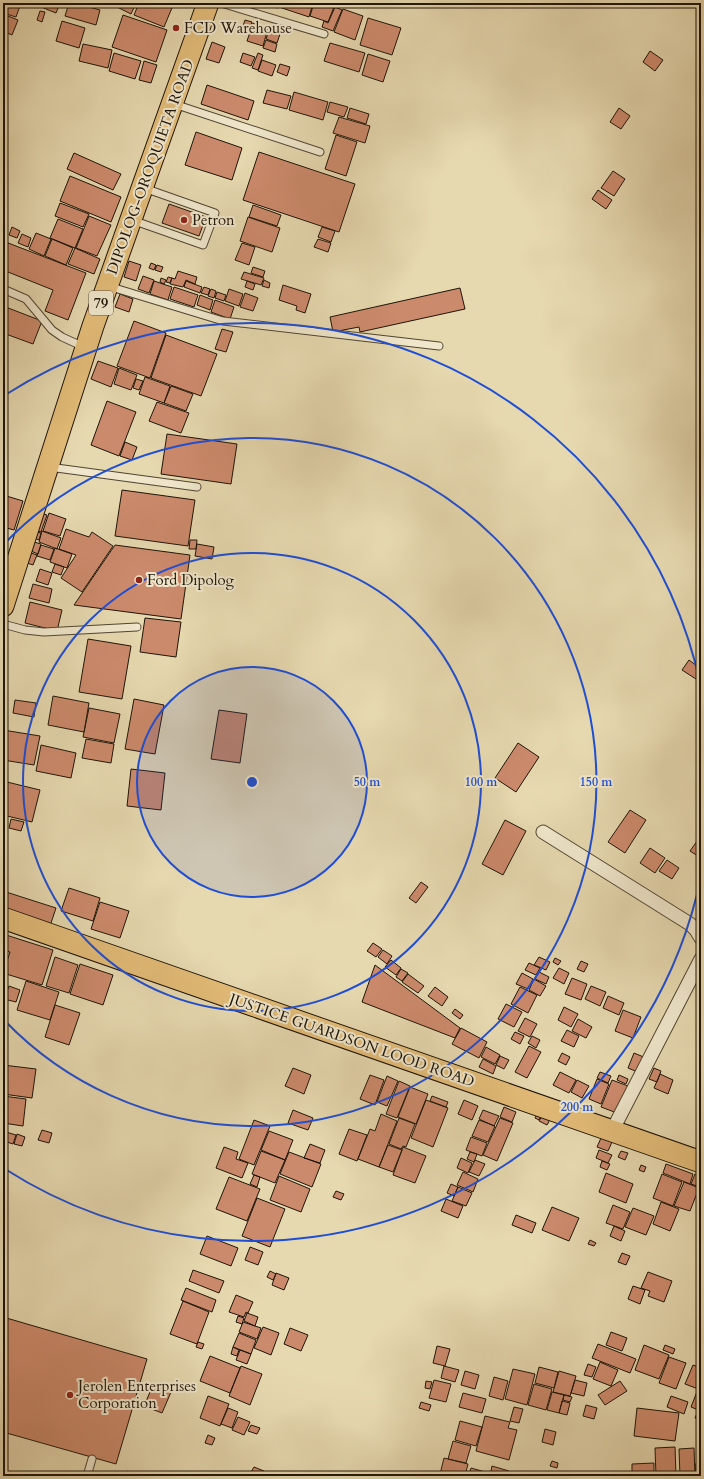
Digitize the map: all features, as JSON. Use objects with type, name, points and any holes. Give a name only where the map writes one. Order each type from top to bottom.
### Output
[{"type":"main road","name":"DIPOLOG-OROQUIETA ROAD","points":[[3,606],[86,347],[208,3]]},
{"type":"main road","name":"JUSTICE GUARDSON LOOD ROAD","points":[[3,918],[701,1162]]},
{"type":"street","points":[[543,832],[690,924],[701,938]]},
{"type":"street","points":[[612,1131],[701,960]]},
{"type":"lane","points":[[221,3],[324,34]]},
{"type":"lane","points":[[172,104],[320,152]]},
{"type":"lane","points":[[131,219],[203,245],[215,213],[142,187]]},
{"type":"lane","points":[[107,286],[223,321],[439,346]]},
{"type":"lane","points":[[3,289],[26,299],[46,323],[62,337],[86,347]]},
{"type":"lane","points":[[48,466],[197,487]]},
{"type":"lane","points":[[3,624],[25,630],[44,632],[137,627]]},
{"type":"lane","points":[[87,1476],[92,1459]]},
{"type":"building","points":[[3,3],[21,3],[16,17],[3,13]]},
{"type":"building","points":[[37,3],[60,3],[56,13],[36,5]]},
{"type":"building","points":[[69,3],[75,3],[100,10],[96,25],[65,16]]},
{"type":"building","points":[[109,3],[136,3],[131,14]]},
{"type":"building","points":[[139,3],[174,3],[164,27],[134,15]]},
{"type":"building","points":[[262,3],[279,3],[278,8]]},
{"type":"building","points":[[280,3],[313,3],[309,17],[279,7]]},
{"type":"building","points":[[314,3],[323,3],[334,7],[328,22],[310,16]]},
{"type":"building","points":[[335,7],[342,10],[333,31],[322,27],[324,21],[328,23]]},
{"type":"building","points":[[343,9],[363,16],[355,40],[334,32]]},
{"type":"building","points":[[40,11],[45,12],[42,22],[37,20]]},
{"type":"building","points":[[3,14],[18,20],[12,35],[3,31]]},
{"type":"building","points":[[123,15],[167,30],[156,62],[112,47]]},
{"type":"building","points":[[368,18],[401,28],[392,55],[360,45]]},
{"type":"building","points":[[245,20],[252,22],[249,31],[242,29]]},
{"type":"building","points":[[62,21],[85,28],[79,48],[56,41]]},
{"type":"building","points":[[253,23],[268,28],[263,46],[247,41]]},
{"type":"building","points":[[270,27],[281,31],[277,43],[266,39]]},
{"type":"building","points":[[266,40],[277,44],[275,52],[263,48]]},
{"type":"building","points":[[212,42],[225,47],[219,63],[206,59]]},
{"type":"building","points":[[330,43],[365,53],[359,72],[324,61]]},
{"type":"building","points":[[83,44],[112,50],[108,68],[79,61]]},
{"type":"building","points":[[650,51],[663,60],[655,71],[643,62]]},
{"type":"building","points":[[114,53],[141,61],[135,79],[109,71]]},
{"type":"building","points":[[243,53],[255,57],[251,66],[240,62]]},
{"type":"building","points":[[258,53],[263,55],[258,70],[252,68]]},
{"type":"building","points":[[368,54],[390,61],[383,82],[362,75]]},
{"type":"building","points":[[262,60],[276,65],[272,76],[258,71]]},
{"type":"building","points":[[144,61],[157,65],[151,83],[139,80]]},
{"type":"building","points":[[280,64],[290,67],[287,76],[277,72]]},
{"type":"building","points":[[207,85],[254,101],[248,120],[201,104]]},
{"type":"building","points":[[267,90],[291,96],[287,109],[263,103]]},
{"type":"building","points":[[294,92],[328,102],[323,120],[289,110]]},
{"type":"building","points":[[330,102],[348,107],[344,117],[327,112]]},
{"type":"building","points":[[350,108],[369,114],[366,124],[347,118]]},
{"type":"building","points":[[619,108],[630,116],[621,129],[610,122]]},
{"type":"building","points":[[339,117],[370,126],[365,143],[333,133]]},
{"type":"building","points":[[196,132],[242,148],[232,180],[185,165]]},
{"type":"building","points":[[336,135],[357,142],[346,176],[325,169]]},
{"type":"building","points":[[259,152],[355,184],[339,232],[243,200]]},
{"type":"building","points":[[74,153],[121,174],[113,190],[67,169]]},
{"type":"building","points":[[613,171],[625,179],[614,196],[601,188]]},
{"type":"building","points":[[70,176],[121,197],[111,222],[60,201]]},
{"type":"building","points":[[598,190],[612,200],[606,209],[592,199]]},
{"type":"building","points":[[60,203],[89,214],[83,227],[55,216]]},
{"type":"building","name":"Petron","points":[[169,204],[206,217],[199,236],[162,223]]},
{"type":"building","points":[[253,205],[281,215],[277,226],[249,217]]},
{"type":"building","points":[[89,216],[111,225],[97,256],[76,248]]},
{"type":"building","points":[[248,217],[280,228],[272,252],[240,241]]},
{"type":"building","points":[[58,219],[83,229],[75,248],[50,238]]},
{"type":"building","points":[[12,227],[20,231],[17,238],[9,235]]},
{"type":"building","points":[[322,227],[335,231],[331,242],[318,237]]},
{"type":"building","points":[[36,233],[51,239],[44,256],[29,249]]},
{"type":"building","points":[[22,234],[31,238],[28,247],[18,243]]},
{"type":"building","points":[[52,239],[73,248],[66,265],[45,256]]},
{"type":"building","points":[[318,239],[331,243],[328,252],[314,247]]},
{"type":"building","points":[[3,241],[86,273],[68,320],[45,311],[53,290],[3,270]]},
{"type":"building","points":[[242,243],[255,247],[249,265],[235,260]]},
{"type":"building","points":[[75,248],[100,259],[94,274],[68,264]]},
{"type":"building","points":[[129,261],[141,265],[136,281],[124,277]]},
{"type":"building","points":[[151,263],[156,265],[154,270],[149,268]]},
{"type":"building","points":[[157,265],[163,267],[161,272],[155,270]]},
{"type":"building","points":[[253,267],[265,271],[263,277],[251,273]]},
{"type":"building","points":[[178,271],[197,277],[195,284],[186,280],[183,287],[170,284],[172,278],[175,279]]},
{"type":"building","points":[[244,272],[264,278],[261,285],[241,279]]},
{"type":"building","points":[[143,276],[154,280],[149,293],[138,289]]},
{"type":"building","points":[[168,277],[172,278],[170,283],[166,282]]},
{"type":"building","points":[[161,278],[166,280],[164,284],[160,282]]},
{"type":"building","points":[[264,280],[270,283],[269,288],[262,286]]},
{"type":"building","points":[[154,281],[172,287],[168,300],[150,294]]},
{"type":"building","points":[[186,281],[202,287],[200,293],[184,287]]},
{"type":"building","points":[[247,281],[255,284],[253,290],[245,287]]},
{"type":"building","points":[[283,285],[311,294],[305,313],[296,310],[297,306],[279,300]]},
{"type":"building","points":[[174,287],[198,295],[194,307],[170,299]]},
{"type":"building","points":[[204,287],[210,289],[208,295],[201,293]]},
{"type":"building","points":[[460,288],[465,309],[360,332],[359,327],[333,332],[330,317]]},
{"type":"building","points":[[211,289],[216,291],[214,298],[208,296]]},
{"type":"building","points":[[229,289],[243,294],[239,306],[225,301]]},
{"type":"building","points":[[217,292],[226,295],[224,301],[215,298]]},
{"type":"building","points":[[245,293],[258,298],[253,311],[240,307]]},
{"type":"building","points":[[120,294],[133,299],[129,312],[115,307]]},
{"type":"building","points":[[200,295],[213,300],[210,310],[197,305]]},
{"type":"building","points":[[215,300],[234,307],[230,319],[211,312]]},
{"type":"building","points":[[3,306],[42,321],[33,344],[3,333]]},
{"type":"building","points":[[134,321],[166,333],[150,378],[117,366]]},
{"type":"building","points":[[222,329],[233,332],[226,352],[215,349]]},
{"type":"building","points":[[166,335],[217,354],[201,396],[151,378]]},
{"type":"building","points":[[98,361],[118,368],[111,387],[91,379]]},
{"type":"building","points":[[119,368],[137,375],[131,390],[114,384]]},
{"type":"building","points":[[145,377],[170,386],[164,403],[139,394]]},
{"type":"building","points":[[136,379],[143,381],[139,390],[133,388]]},
{"type":"building","points":[[171,386],[193,394],[186,411],[164,403]]},
{"type":"building","points":[[107,401],[136,412],[119,456],[91,445]]},
{"type":"building","points":[[157,402],[189,413],[181,433],[149,421]]},
{"type":"building","points":[[167,434],[237,444],[231,484],[161,474]]},
{"type":"building","points":[[125,442],[137,447],[132,460],[120,456]]},
{"type":"building","points":[[122,490],[195,500],[188,546],[115,536]]},
{"type":"building","points":[[3,495],[23,501],[14,530],[3,527]]},
{"type":"building","points":[[41,513],[47,515],[41,532],[35,530]]},
{"type":"building","points":[[49,513],[66,519],[60,536],[43,531]]},
{"type":"building","points":[[66,529],[89,537],[92,532],[113,546],[82,592],[61,578],[76,555],[59,549]]},
{"type":"building","points":[[42,531],[61,538],[57,549],[39,542]]},
{"type":"building","points":[[36,532],[41,533],[39,540],[34,538]]},
{"type":"building","points":[[190,540],[197,540],[196,549],[189,549]]},
{"type":"building","points":[[34,542],[41,544],[38,554],[31,551]]},
{"type":"building","points":[[197,544],[214,547],[212,559],[195,556]]},
{"type":"building","points":[[41,545],[54,549],[50,560],[37,556]]},
{"type":"building","name":"Ford Dipolog","points":[[115,545],[190,555],[181,619],[74,605]]},
{"type":"building","points":[[55,548],[72,554],[67,568],[50,562]]},
{"type":"building","points":[[31,553],[37,555],[33,565],[27,563]]},
{"type":"building","points":[[55,564],[64,567],[61,575],[52,572]]},
{"type":"building","points":[[40,569],[52,573],[48,585],[36,581]]},
{"type":"building","points":[[33,584],[52,589],[49,603],[29,598]]},
{"type":"building","points":[[30,602],[62,610],[57,631],[25,623]]},
{"type":"building","points":[[145,618],[181,622],[176,657],[140,652]]},
{"type":"building","points":[[88,639],[131,646],[122,699],[79,692]]},
{"type":"building","points":[[689,660],[701,669],[701,672],[696,679],[682,670]]},
{"type":"building","points":[[53,696],[89,703],[84,732],[48,725]]},
{"type":"building","points":[[134,699],[164,705],[155,754],[125,749]]},
{"type":"building","points":[[15,700],[36,703],[34,717],[13,713]]},
{"type":"building","points":[[89,708],[120,714],[114,743],[83,737]]},
{"type":"building","points":[[219,710],[247,714],[240,763],[211,759]]},
{"type":"building","points":[[3,730],[40,736],[34,765],[3,760]]},
{"type":"building","points":[[86,739],[114,744],[111,763],[82,758]]},
{"type":"building","points":[[518,743],[539,757],[516,792],[495,778]]},
{"type":"building","points":[[41,745],[76,753],[71,778],[36,771]]},
{"type":"building","points":[[131,769],[165,773],[161,810],[127,806]]},
{"type":"building","points":[[7,782],[40,790],[32,822],[3,815],[3,797]]},
{"type":"building","points":[[630,810],[646,820],[625,853],[608,842]]},
{"type":"building","points":[[11,819],[24,822],[21,831],[9,828]]},
{"type":"building","points":[[505,820],[526,831],[503,875],[482,864]]},
{"type":"building","points":[[700,837],[701,838],[701,858],[690,851]]},
{"type":"building","points":[[650,848],[665,858],[655,873],[640,863]]},
{"type":"building","points":[[667,860],[679,868],[672,879],[659,871]]},
{"type":"building","points":[[421,882],[428,887],[416,903],[409,898]]},
{"type":"building","points":[[69,888],[100,898],[93,921],[61,911]]},
{"type":"building","points":[[3,891],[56,908],[50,926],[3,911]]},
{"type":"building","points":[[100,902],[129,911],[120,938],[91,929]]},
{"type":"building","points":[[701,903],[701,914],[696,910]]},
{"type":"building","points":[[3,934],[53,950],[42,985],[3,973],[10,952],[3,950]]},
{"type":"building","points":[[373,943],[382,949],[376,957],[367,951]]},
{"type":"building","points":[[383,950],[392,956],[387,964],[378,957]]},
{"type":"building","points":[[55,957],[78,965],[69,993],[46,986]]},
{"type":"building","points":[[539,957],[550,962],[546,970],[534,965]]},
{"type":"building","points":[[555,958],[561,961],[558,965],[553,962]]},
{"type":"building","points":[[391,960],[401,968],[396,975],[385,967]]},
{"type":"building","points":[[581,961],[588,964],[584,972],[577,969]]},
{"type":"building","points":[[529,963],[540,968],[536,975],[525,970]]},
{"type":"building","points":[[80,964],[113,975],[103,1005],[70,994]]},
{"type":"building","points":[[375,965],[460,1028],[455,1038],[362,1002]]},
{"type":"building","points":[[559,968],[569,973],[564,984],[553,978]]},
{"type":"building","points":[[401,969],[408,973],[402,981],[396,977]]},
{"type":"building","points":[[539,972],[549,977],[546,984],[535,979]]},
{"type":"building","points":[[522,973],[533,979],[528,989],[516,984]]},
{"type":"building","points":[[408,974],[424,986],[418,993],[402,982]]},
{"type":"building","points":[[572,978],[587,984],[581,1000],[565,994]]},
{"type":"building","points":[[534,979],[546,986],[540,996],[529,990]]},
{"type":"building","points":[[26,981],[59,992],[50,1020],[17,1010]]},
{"type":"building","points":[[9,986],[20,990],[16,1002],[4,999]]},
{"type":"building","points":[[591,986],[606,992],[600,1006],[585,999]]},
{"type":"building","points":[[435,987],[448,997],[442,1006],[428,996]]},
{"type":"building","points":[[520,987],[537,995],[528,1013],[511,1004]]},
{"type":"building","points":[[608,996],[624,1003],[619,1015],[603,1008]]},
{"type":"building","points":[[506,1004],[522,1012],[514,1027],[498,1019]]},
{"type":"building","points":[[55,1005],[80,1013],[69,1045],[45,1037]]},
{"type":"building","points":[[564,1007],[578,1014],[571,1027],[558,1020]]},
{"type":"building","points":[[455,1009],[463,1015],[460,1019],[452,1013]]},
{"type":"building","points":[[623,1010],[641,1017],[633,1038],[615,1031]]},
{"type":"building","points":[[525,1018],[537,1024],[530,1037],[518,1031]]},
{"type":"building","points":[[578,1019],[592,1027],[586,1038],[572,1031]]},
{"type":"building","points":[[461,1028],[487,1042],[479,1058],[452,1044]]},
{"type":"building","points":[[567,1030],[579,1036],[574,1047],[561,1041]]},
{"type":"building","points":[[515,1032],[524,1036],[520,1044],[511,1039]]},
{"type":"building","points":[[532,1036],[540,1040],[536,1048],[528,1043]]},
{"type":"building","points":[[529,1046],[541,1052],[527,1078],[515,1072]]},
{"type":"building","points":[[486,1047],[500,1055],[495,1064],[481,1057]]},
{"type":"building","points":[[562,1053],[570,1057],[566,1065],[558,1061]]},
{"type":"building","points":[[634,1053],[646,1058],[640,1073],[628,1068]]},
{"type":"building","points":[[500,1056],[509,1060],[504,1069],[496,1065]]},
{"type":"building","points":[[483,1059],[496,1066],[493,1074],[479,1067]]},
{"type":"building","points":[[3,1065],[36,1069],[32,1098],[3,1094]]},
{"type":"building","points":[[293,1068],[311,1075],[304,1094],[285,1086]]},
{"type":"building","points":[[654,1068],[661,1071],[657,1082],[649,1079]]},
{"type":"building","points":[[560,1072],[576,1080],[569,1093],[553,1085]]},
{"type":"building","points":[[600,1072],[611,1076],[608,1083],[597,1078]]},
{"type":"building","points":[[660,1074],[673,1080],[668,1094],[654,1088]]},
{"type":"building","points":[[370,1075],[384,1080],[375,1105],[360,1099]]},
{"type":"building","points":[[619,1075],[628,1079],[626,1084],[617,1080]]},
{"type":"building","points":[[387,1076],[398,1081],[387,1106],[377,1102]]},
{"type":"building","points":[[597,1079],[609,1084],[601,1104],[589,1099]]},
{"type":"building","points":[[577,1080],[589,1086],[582,1098],[571,1092]]},
{"type":"building","points":[[612,1080],[628,1086],[617,1113],[601,1107]]},
{"type":"building","points":[[399,1081],[410,1086],[397,1118],[386,1114]]},
{"type":"building","points":[[410,1087],[428,1094],[416,1124],[398,1117]]},
{"type":"building","points":[[3,1096],[26,1099],[23,1126],[3,1123]]},
{"type":"building","points":[[432,1096],[448,1102],[446,1107],[430,1101]]},
{"type":"building","points":[[426,1100],[448,1108],[433,1147],[411,1138]]},
{"type":"building","points":[[464,1100],[478,1106],[472,1120],[458,1114]]},
{"type":"building","points":[[504,1107],[516,1112],[512,1122],[500,1117]]},
{"type":"building","points":[[293,1110],[313,1118],[308,1130],[288,1123]]},
{"type":"building","points":[[483,1110],[499,1116],[494,1126],[479,1119]]},
{"type":"building","points":[[544,1112],[552,1116],[547,1125],[539,1121]]},
{"type":"building","points":[[381,1114],[397,1121],[379,1167],[358,1159],[370,1129],[375,1131]]},
{"type":"building","points":[[537,1114],[541,1116],[539,1120],[535,1118]]},
{"type":"building","points":[[399,1118],[415,1124],[406,1147],[403,1146],[401,1149],[389,1144]]},
{"type":"building","points":[[500,1118],[513,1123],[497,1161],[483,1155]]},
{"type":"building","points":[[254,1120],[270,1126],[254,1165],[239,1159]]},
{"type":"building","points":[[479,1120],[495,1126],[488,1142],[472,1136]]},
{"type":"building","points":[[349,1129],[367,1135],[357,1161],[339,1154]]},
{"type":"building","points":[[42,1130],[52,1133],[49,1143],[38,1140]]},
{"type":"building","points":[[269,1131],[293,1140],[285,1160],[261,1150]]},
{"type":"building","points":[[6,1132],[16,1135],[13,1144],[4,1141]]},
{"type":"building","points":[[17,1134],[25,1137],[22,1146],[14,1144]]},
{"type":"building","points":[[471,1137],[487,1143],[482,1156],[466,1150]]},
{"type":"building","points":[[601,1138],[612,1142],[608,1151],[597,1147]]},
{"type":"building","points":[[310,1144],[325,1150],[320,1163],[304,1158]]},
{"type":"building","points":[[388,1145],[402,1150],[393,1172],[379,1167]]},
{"type":"building","points":[[224,1147],[238,1152],[236,1159],[248,1163],[242,1178],[216,1168]]},
{"type":"building","points":[[403,1147],[426,1156],[415,1183],[393,1175]]},
{"type":"building","points":[[599,1150],[612,1155],[608,1163],[596,1158]]},
{"type":"building","points":[[261,1151],[285,1160],[275,1183],[252,1174]]},
{"type":"building","points":[[621,1151],[628,1153],[625,1160],[618,1157]]},
{"type":"building","points":[[289,1152],[321,1164],[312,1187],[280,1174]]},
{"type":"building","points":[[470,1152],[477,1154],[474,1162],[467,1159]]},
{"type":"building","points":[[461,1158],[472,1163],[468,1173],[457,1168]]},
{"type":"building","points":[[475,1160],[485,1164],[479,1176],[469,1172]]},
{"type":"building","points":[[602,1161],[610,1164],[607,1170],[600,1167]]},
{"type":"building","points":[[666,1164],[693,1174],[690,1184],[663,1173]]},
{"type":"building","points":[[641,1165],[646,1167],[644,1172],[639,1170]]},
{"type":"building","points":[[463,1172],[478,1179],[473,1192],[457,1185]]},
{"type":"building","points":[[606,1173],[633,1184],[626,1203],[599,1192]]},
{"type":"building","points":[[662,1174],[682,1182],[673,1206],[653,1198]]},
{"type":"building","points":[[695,1174],[701,1176],[700,1187],[691,1184]]},
{"type":"building","points":[[254,1175],[260,1177],[257,1187],[250,1184]]},
{"type":"building","points":[[279,1176],[310,1189],[301,1212],[270,1200]]},
{"type":"building","points":[[229,1177],[260,1189],[247,1221],[216,1209]]},
{"type":"building","points":[[684,1182],[699,1188],[690,1211],[674,1206]]},
{"type":"building","points":[[451,1184],[458,1187],[454,1196],[447,1193]]},
{"type":"building","points":[[458,1187],[472,1193],[466,1206],[452,1201]]},
{"type":"building","points":[[336,1191],[344,1194],[341,1200],[333,1197]]},
{"type":"building","points":[[257,1198],[285,1209],[270,1247],[242,1236]]},
{"type":"building","points":[[446,1199],[463,1206],[458,1218],[441,1211]]},
{"type":"building","points":[[661,1202],[679,1209],[670,1231],[653,1224]]},
{"type":"building","points":[[613,1205],[630,1212],[623,1229],[606,1223]]},
{"type":"building","points":[[552,1207],[579,1218],[569,1241],[542,1230]]},
{"type":"building","points":[[633,1208],[654,1216],[646,1235],[625,1227]]},
{"type":"building","points":[[516,1215],[536,1223],[532,1233],[512,1225]]},
{"type":"building","points":[[614,1226],[625,1231],[621,1241],[610,1236]]},
{"type":"building","points":[[3,1235],[6,1236],[3,1250]]},
{"type":"building","points":[[207,1236],[238,1248],[231,1266],[200,1254]]},
{"type":"building","points":[[590,1240],[596,1243],[594,1246],[588,1244]]},
{"type":"building","points":[[250,1247],[263,1252],[258,1265],[245,1260]]},
{"type":"building","points":[[622,1253],[630,1256],[626,1265],[618,1262]]},
{"type":"building","points":[[193,1270],[224,1281],[219,1293],[189,1281]]},
{"type":"building","points":[[270,1271],[276,1274],[273,1280],[267,1277]]},
{"type":"building","points":[[648,1272],[672,1281],[664,1302],[648,1296],[650,1291],[641,1288]]},
{"type":"building","points":[[276,1273],[289,1278],[284,1290],[272,1285]]},
{"type":"building","points":[[633,1286],[645,1290],[640,1304],[628,1299]]},
{"type":"building","points":[[186,1288],[216,1300],[212,1312],[181,1300]]},
{"type":"building","points":[[236,1295],[253,1302],[248,1313],[246,1312],[244,1317],[229,1312]]},
{"type":"building","points":[[183,1301],[209,1312],[197,1344],[170,1334]]},
{"type":"building","points":[[247,1313],[258,1317],[255,1326],[244,1321]]},
{"type":"building","points":[[238,1316],[244,1318],[242,1324],[236,1322]]},
{"type":"building","name":"Jerolen Enterprises Corporation","points":[[3,1317],[147,1359],[116,1464],[3,1432]]},
{"type":"building","points":[[243,1322],[261,1328],[257,1339],[239,1332]]},
{"type":"building","points":[[263,1327],[279,1333],[271,1355],[254,1348]]},
{"type":"building","points":[[290,1328],[308,1335],[301,1351],[284,1344]]},
{"type":"building","points":[[611,1332],[627,1338],[622,1351],[606,1345]]},
{"type":"building","points":[[239,1333],[256,1340],[251,1354],[233,1347]]},
{"type":"building","points":[[198,1342],[204,1344],[202,1349],[196,1347]]},
{"type":"building","points":[[598,1344],[636,1359],[630,1373],[592,1358]]},
{"type":"building","points":[[644,1345],[669,1355],[659,1379],[635,1370]]},
{"type":"building","points":[[665,1345],[675,1349],[673,1354],[663,1350]]},
{"type":"building","points":[[437,1346],[450,1349],[445,1366],[433,1363]]},
{"type":"building","points":[[233,1347],[239,1350],[237,1356],[231,1354]]},
{"type":"building","points":[[240,1350],[251,1354],[247,1364],[236,1360]]},
{"type":"building","points":[[210,1356],[240,1368],[230,1393],[200,1381]]},
{"type":"building","points":[[669,1357],[686,1363],[676,1389],[659,1383]]},
{"type":"building","points":[[600,1362],[618,1370],[611,1386],[593,1379]]},
{"type":"building","points":[[588,1364],[596,1367],[592,1377],[584,1375]]},
{"type":"building","points":[[693,1365],[701,1368],[701,1390],[685,1384]]},
{"type":"building","points":[[241,1366],[262,1374],[250,1405],[229,1396]]},
{"type":"building","points":[[444,1366],[459,1370],[455,1382],[441,1378]]},
{"type":"building","points":[[539,1367],[558,1372],[554,1388],[535,1383]]},
{"type":"building","points":[[513,1369],[535,1374],[527,1405],[505,1399]]},
{"type":"building","points":[[465,1371],[479,1375],[475,1389],[461,1385]]},
{"type":"building","points":[[559,1371],[576,1376],[570,1396],[553,1392]]},
{"type":"building","points":[[494,1377],[508,1381],[503,1400],[489,1396]]},
{"type":"building","points":[[434,1380],[451,1384],[446,1402],[429,1398]]},
{"type":"building","points":[[575,1380],[587,1383],[584,1396],[571,1393]]},
{"type":"building","points":[[426,1381],[432,1382],[430,1389],[425,1388]]},
{"type":"building","points":[[620,1381],[627,1391],[605,1405],[598,1395]]},
{"type":"building","points":[[534,1384],[552,1389],[546,1410],[528,1405]]},
{"type":"building","points":[[153,1385],[171,1392],[162,1413],[144,1406]]},
{"type":"building","points":[[698,1389],[701,1391],[701,1411],[691,1407]]},
{"type":"building","points":[[552,1392],[564,1395],[559,1413],[547,1410]]},
{"type":"building","points":[[463,1393],[486,1399],[482,1413],[459,1407]]},
{"type":"building","points":[[564,1395],[572,1397],[570,1402],[563,1400]]},
{"type":"building","points":[[208,1396],[229,1404],[220,1426],[200,1418]]},
{"type":"building","points":[[671,1396],[688,1402],[684,1414],[667,1407]]},
{"type":"building","points":[[562,1401],[570,1403],[567,1415],[559,1413]]},
{"type":"building","points":[[421,1402],[431,1405],[429,1411],[419,1408]]},
{"type":"building","points":[[586,1405],[597,1408],[594,1419],[583,1416]]},
{"type":"building","points":[[514,1407],[523,1409],[519,1423],[510,1421]]},
{"type":"building","points":[[228,1408],[238,1412],[232,1428],[221,1424]]},
{"type":"building","points":[[637,1408],[679,1413],[675,1441],[634,1436]]},
{"type":"building","points":[[698,1411],[701,1412],[701,1420],[695,1418]]},
{"type":"building","points":[[485,1416],[510,1422],[508,1428],[517,1430],[509,1460],[476,1451]]},
{"type":"building","points":[[238,1417],[250,1422],[244,1435],[232,1430]]},
{"type":"building","points":[[460,1421],[482,1427],[476,1446],[455,1440]]},
{"type":"building","points":[[251,1425],[260,1428],[257,1434],[248,1431]]},
{"type":"building","points":[[545,1429],[556,1432],[553,1445],[542,1442]]},
{"type":"building","points":[[208,1435],[215,1438],[212,1445],[205,1443]]},
{"type":"building","points":[[453,1441],[471,1446],[466,1463],[448,1459]]},
{"type":"building","points":[[675,1447],[676,1476],[656,1476],[655,1448]]},
{"type":"building","points":[[694,1448],[695,1475],[680,1476],[679,1449]]},
{"type":"building","points":[[697,1448],[701,1448],[701,1462],[698,1462]]},
{"type":"building","points":[[444,1458],[468,1464],[465,1476],[448,1476],[440,1474]]},
{"type":"building","points":[[552,1461],[558,1463],[557,1468],[550,1466]]},
{"type":"building","points":[[654,1463],[654,1476],[632,1476],[632,1464]]},
{"type":"building","points":[[695,1464],[701,1464],[701,1476],[696,1476]]},
{"type":"building","points":[[492,1466],[509,1471],[507,1476],[490,1476]]},
{"type":"building","points":[[254,1467],[264,1471],[262,1476],[251,1472]]},
{"type":"building","points":[[471,1468],[489,1473],[489,1476],[468,1476]]},
{"type":"building","points":[[127,1471],[140,1476],[125,1476]]},
{"type":"place","name":"FCD Warehouse","points":[[176,28]]},
{"type":"place","name":"Petron","points":[[184,220]]},
{"type":"place","name":"Ford Dipolog","points":[[139,580]]},
{"type":"place","name":"Jerolen Enterprises Corporation","points":[[70,1395]]}]
